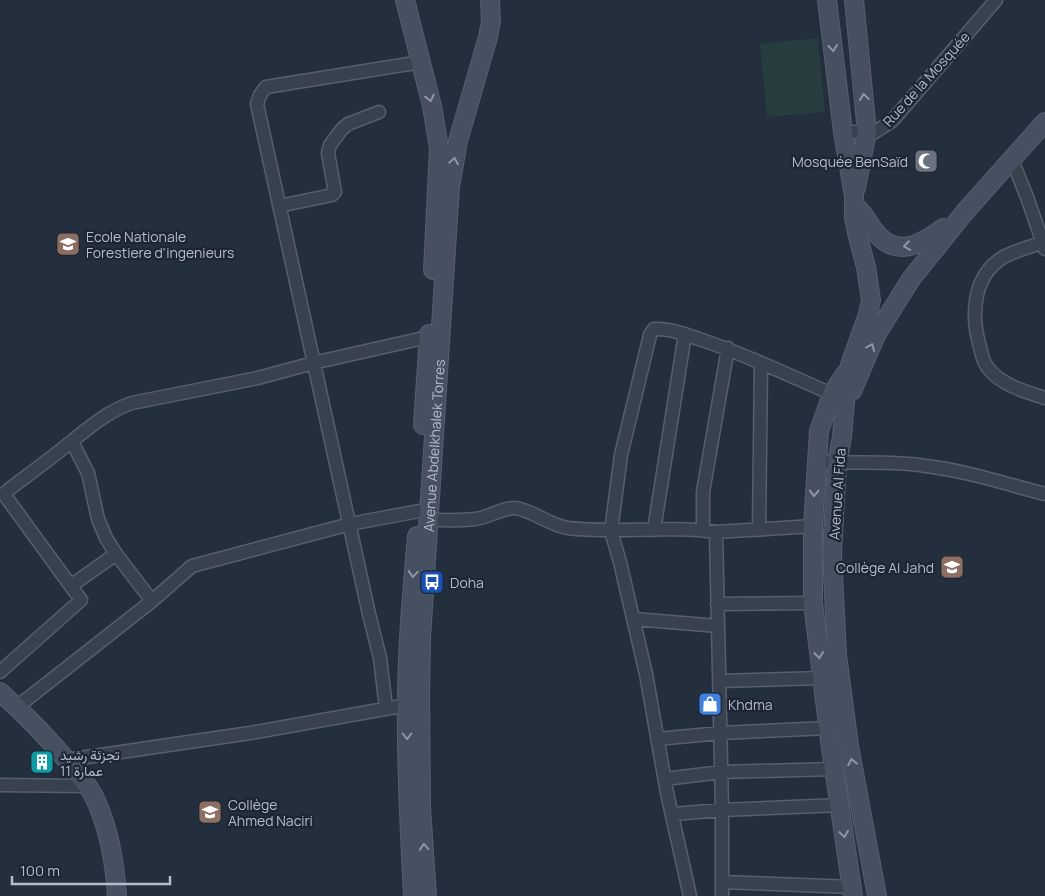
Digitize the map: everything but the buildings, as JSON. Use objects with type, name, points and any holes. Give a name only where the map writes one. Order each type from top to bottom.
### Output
[{"type":"street","name":"Avenue Abdelkhalek Torres","points":[[405,0],[432,106],[439,148],[439,181],[428,337],[421,638],[421,808],[427,896]]},
{"type":"street","name":"Avenue Abdelkhalek Torres","points":[[413,896],[408,793],[407,705],[410,607],[424,515],[450,187],[458,141],[488,37],[491,21],[490,0]]},
{"type":"street","name":"Avenue Al Fida","points":[[827,0],[858,237],[866,267],[871,300],[868,314],[835,402],[842,437],[837,463],[832,553],[836,655],[849,746],[877,896]]},
{"type":"street","points":[[854,0],[868,132],[854,201],[884,241],[895,247],[903,248],[923,242],[964,213],[1045,122]]},
{"type":"street","name":"Rue de la Mosquée","points":[[843,132],[875,132],[892,121],[996,0]]},
{"type":"street","points":[[386,708],[380,658],[257,104],[260,95],[266,87],[421,62]]},
{"type":"street","points":[[279,206],[332,195],[335,192],[328,148],[348,124],[379,112]]},
{"type":"street","points":[[1012,160],[1044,245],[1002,258],[986,274],[976,296],[974,307],[976,334],[983,360],[998,378],[1045,398]]},
{"type":"street","name":"Avenue Al Fida","points":[[852,891],[821,678],[813,602],[813,526],[819,431],[889,312],[911,279],[964,213]]},
{"type":"street","points":[[690,896],[657,739],[646,674],[611,531],[621,455],[650,335],[654,329],[662,328],[728,348],[835,402]]},
{"type":"street","points":[[654,530],[685,334]]},
{"type":"street","points":[[0,672],[80,602],[81,599],[6,497],[5,493],[72,442],[92,424],[108,413],[132,403],[258,378],[313,363],[428,337]]},
{"type":"street","points":[[703,530],[703,492],[728,348]]},
{"type":"street","points":[[759,530],[760,363]]},
{"type":"street","points":[[72,442],[88,472],[100,524],[116,554],[152,601]]},
{"type":"street","points":[[816,462],[925,465],[1045,494]]},
{"type":"street","points":[[17,707],[152,601],[192,566],[350,524],[424,515],[475,519],[508,508],[515,508],[556,525],[611,531],[703,530],[716,532],[813,526]]},
{"type":"street","points":[[716,532],[721,733],[722,896]]},
{"type":"street","points":[[72,585],[116,554]]},
{"type":"street","points":[[717,604],[813,602]]},
{"type":"street","points":[[634,619],[718,626]]},
{"type":"street","points":[[719,681],[821,678]]},
{"type":"street","points":[[0,692],[17,707],[67,760],[88,786],[97,802],[108,832],[114,860],[116,896]]},
{"type":"street","points":[[67,760],[250,733],[407,705]]},
{"type":"street","points":[[657,739],[721,733],[828,728]]},
{"type":"street","points":[[665,779],[721,772],[834,769]]},
{"type":"street","points":[[0,785],[88,786]]},
{"type":"street","points":[[673,814],[840,805]]},
{"type":"street","points":[[849,868],[872,865]]},
{"type":"street","points":[[722,882],[852,891]]},
{"type":"green space","points":[[818,38],[825,112],[767,117],[760,44]]},
{"type":"place","name":"Mosquée BenSaïd","points":[[926,161]]},
{"type":"place","name":"Ecole Nationale Forestiere d'ingenieurs","points":[[68,244]]},
{"type":"place","name":"Collège Al Jahd","points":[[952,567]]},
{"type":"place","name":"Doha","points":[[432,582]]},
{"type":"place","name":"Khdma","points":[[710,704]]},
{"type":"place","name":"تجزئة رشيد عمارة 11","points":[[42,762]]},
{"type":"place","name":"Collège Ahmed Naciri","points":[[210,812]]}]
